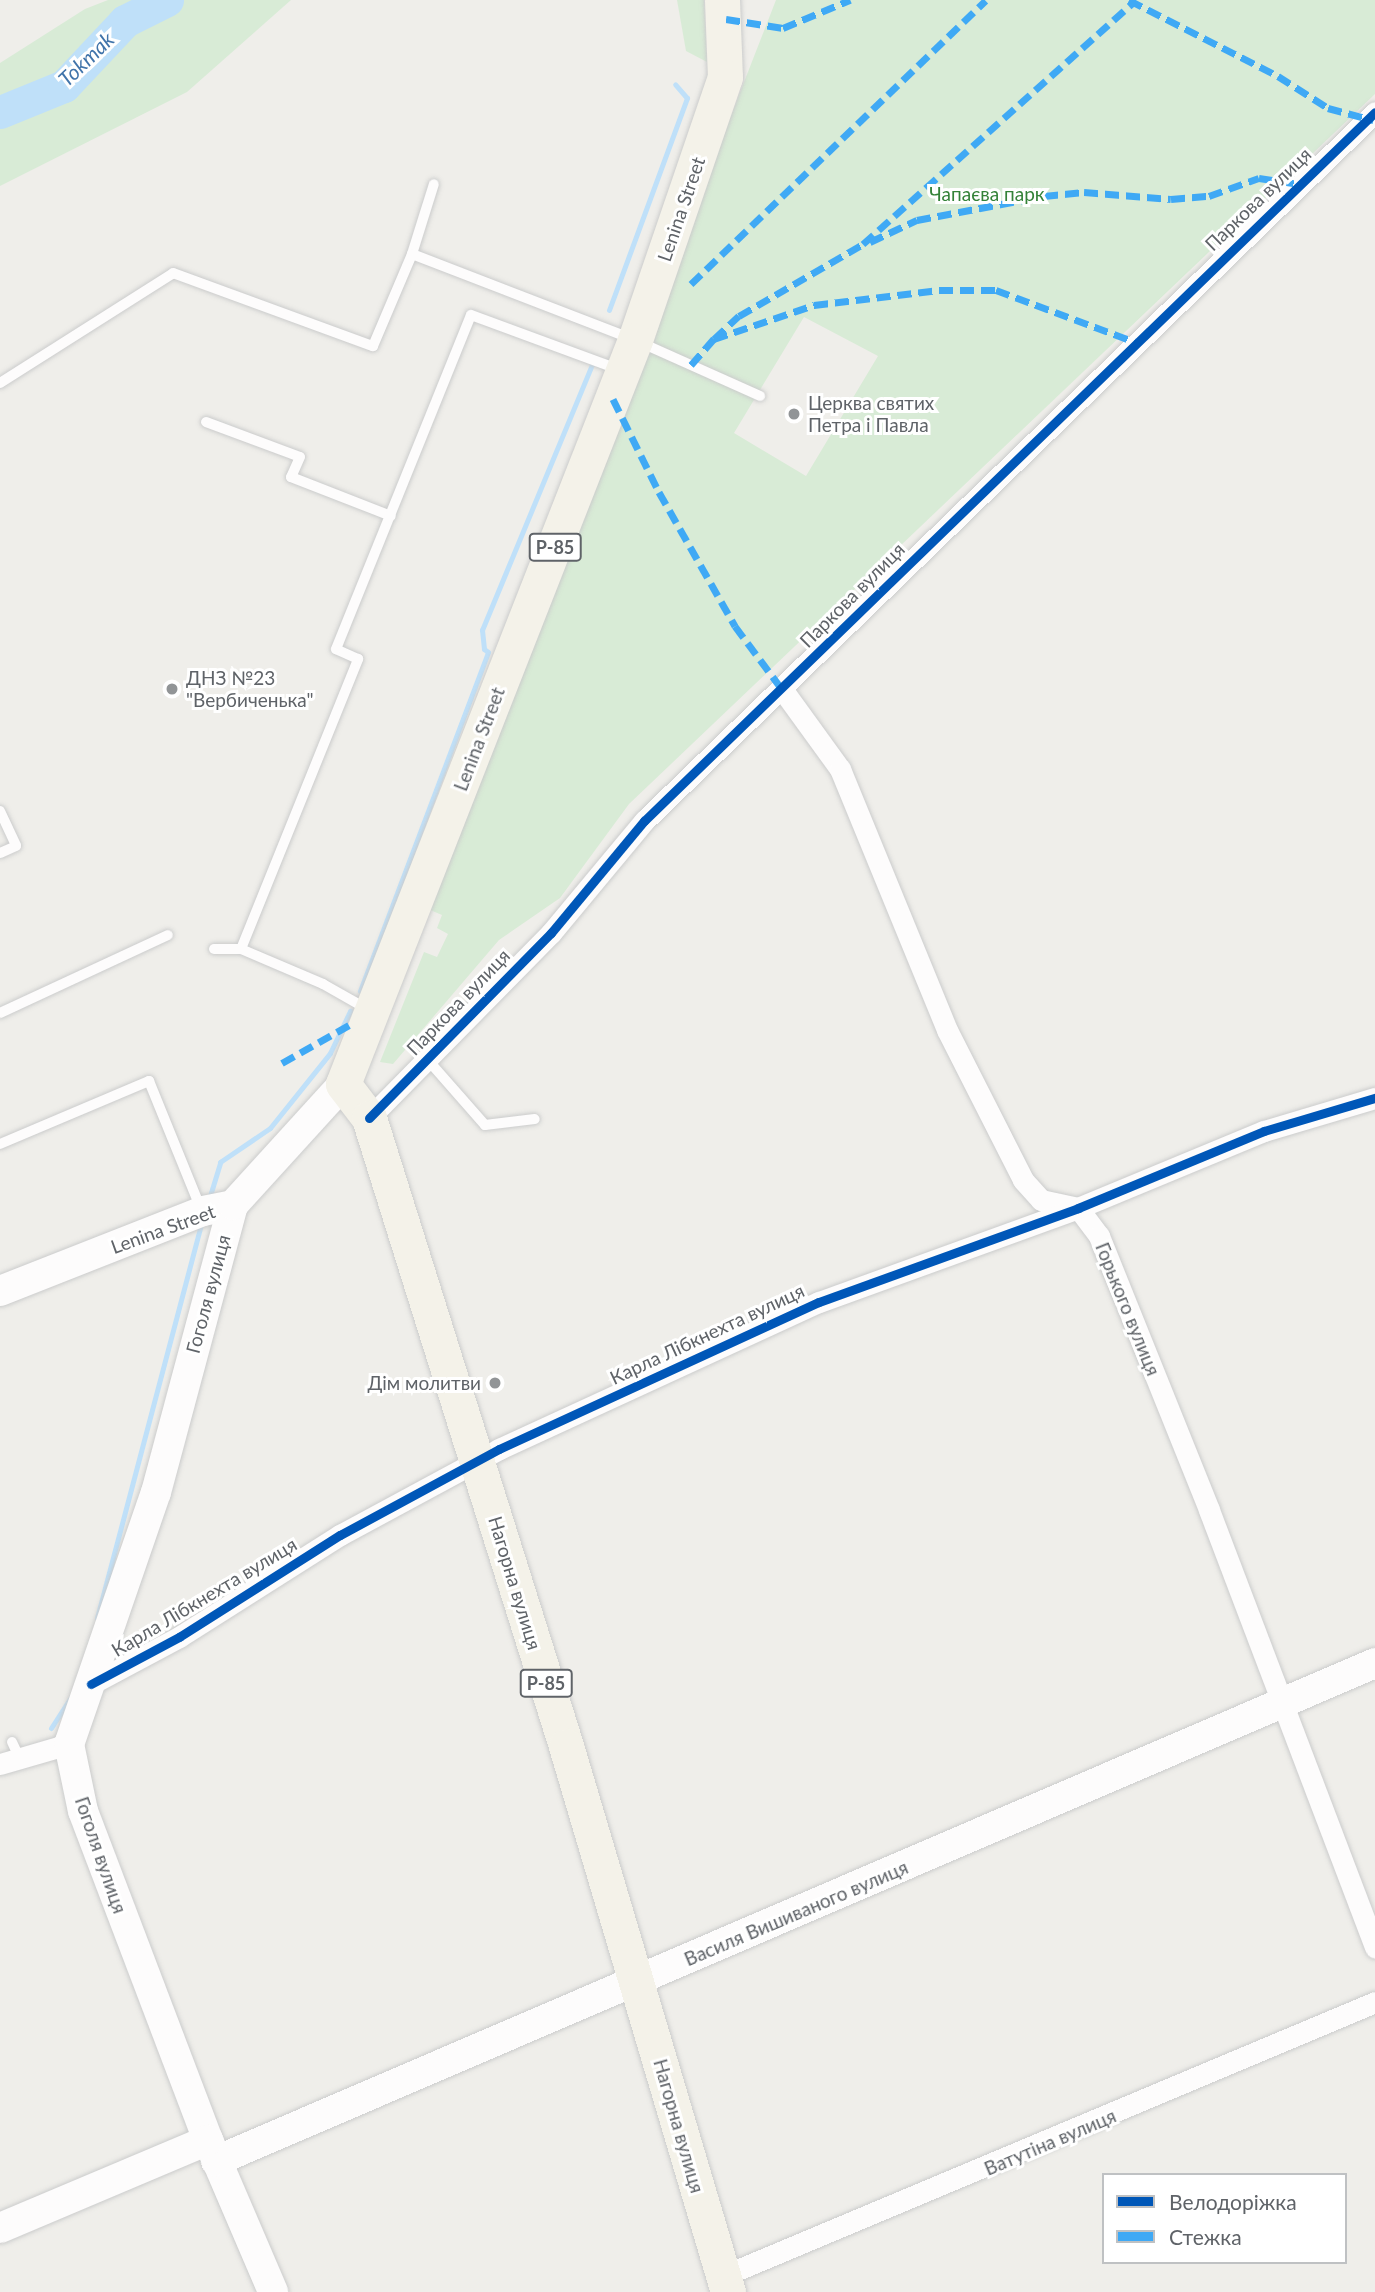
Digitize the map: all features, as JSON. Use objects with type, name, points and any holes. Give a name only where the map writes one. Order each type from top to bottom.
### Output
[{"type":"main road","name":"Lenina Street","points":[[343,1084],[629,356],[725,77],[722,0]]},
{"type":"main road","name":"Нагорна вулиця","points":[[343,1084],[369,1118],[637,1981],[725,2284]]},
{"type":"street","name":"Паркова вулиця","points":[[369,1118],[551,933],[644,821],[1375,112]]},
{"type":"street","points":[[782,690],[840,769],[947,1030],[1023,1180],[1041,1200],[1078,1208]]},
{"type":"street","name":"Lenina Street","points":[[0,1291],[203,1211],[233,1205],[343,1084]]},
{"type":"street","name":"Карла Лібкнехта вулиця","points":[[91,1684],[179,1637],[340,1535],[477,1461],[819,1302],[1078,1208],[1264,1131],[1375,1098]]},
{"type":"street","name":"Гоголя вулиця","points":[[233,1205],[156,1492],[69,1744],[83,1811],[212,2150],[273,2292]]},
{"type":"street","name":"Горького вулиця","points":[[1078,1208],[1098,1236],[1109,1261],[1209,1510],[1280,1705],[1375,1948]]},
{"type":"street","name":"Василя Вишиваного вулиця","points":[[0,2228],[212,2150],[637,1981],[1375,1663]]},
{"type":"street","points":[[10,1754],[69,1744]]},
{"type":"street","name":"Ватутіна вулиця","points":[[725,2284],[1375,2002]]},
{"type":"lane","points":[[0,383],[173,273],[373,346],[412,254],[434,184]]},
{"type":"lane","points":[[412,254],[629,356]]},
{"type":"lane","points":[[241,949],[358,659],[336,649],[471,315],[629,356],[760,396]]},
{"type":"lane","points":[[206,422],[299,457],[291,477],[391,516]]},
{"type":"lane","points":[[0,811],[16,846],[0,853]]},
{"type":"lane","points":[[0,1013],[168,935]]},
{"type":"lane","points":[[214,949],[241,949],[323,984],[373,1012]]},
{"type":"lane","points":[[427,1059],[485,1125],[535,1119]]},
{"type":"lane","points":[[0,1144],[149,1081],[203,1211]]},
{"type":"green space","points":[[108,0],[291,0],[187,92],[0,186],[0,63],[85,9]]},
{"type":"green space","points":[[677,0],[704,0],[707,62],[686,51]]},
{"type":"green space","name":"Чапаєва парк","points":[[776,0],[1375,0],[1375,94],[629,804],[560,898],[499,940],[393,1064],[380,1062],[424,952],[437,957],[448,934],[437,928],[442,915],[423,907]],"holes":[[[804,317],[878,356],[806,476],[734,433]]]},
{"type":"waterway","name":"Tokmak","points":[[0,112],[64,86],[125,21],[167,0]]},
{"type":"waterway","points":[[609,310],[687,98],[675,84]]},
{"type":"waterway","points":[[360,991],[488,652],[484,649],[482,630],[592,365]]},
{"type":"waterway","points":[[209,1199],[220,1162],[270,1128],[330,1053],[350,1011]]},
{"type":"waterway","points":[[97,1618],[202,1221]]},
{"type":"waterway","points":[[51,1728],[71,1697]]},
{"type":"marked path","points":[[726,19],[783,28],[850,0]]},
{"type":"marked path","points":[[691,284],[986,0]]},
{"type":"marked path","points":[[1129,0],[1278,76],[1328,108],[1373,120]]},
{"type":"marked path","points":[[714,339],[739,316],[863,244],[1136,0]]},
{"type":"marked path","points":[[870,242],[917,220],[1044,196],[1084,192],[1171,199],[1209,196],[1259,178],[1299,184]]},
{"type":"marked path","points":[[691,365],[714,339],[814,305],[939,290],[996,290],[1135,342]]},
{"type":"marked path","points":[[613,399],[659,492],[735,626],[782,689]]},
{"type":"marked path","points":[[282,1063],[351,1024]]},
{"type":"cycle path","points":[[369,1118],[551,933],[644,821],[1375,112]]},
{"type":"cycle path","points":[[91,1684],[179,1637],[340,1535],[499,1449],[819,1302],[1078,1208],[1264,1131],[1375,1098]]},
{"type":"place","name":"Церква святих Петра і Павла","points":[[794,414]]},
{"type":"place","name":"ДНЗ №23 \"Вербиченька\"","points":[[172,689]]},
{"type":"place","name":"Дім молитви","points":[[495,1383]]}]
